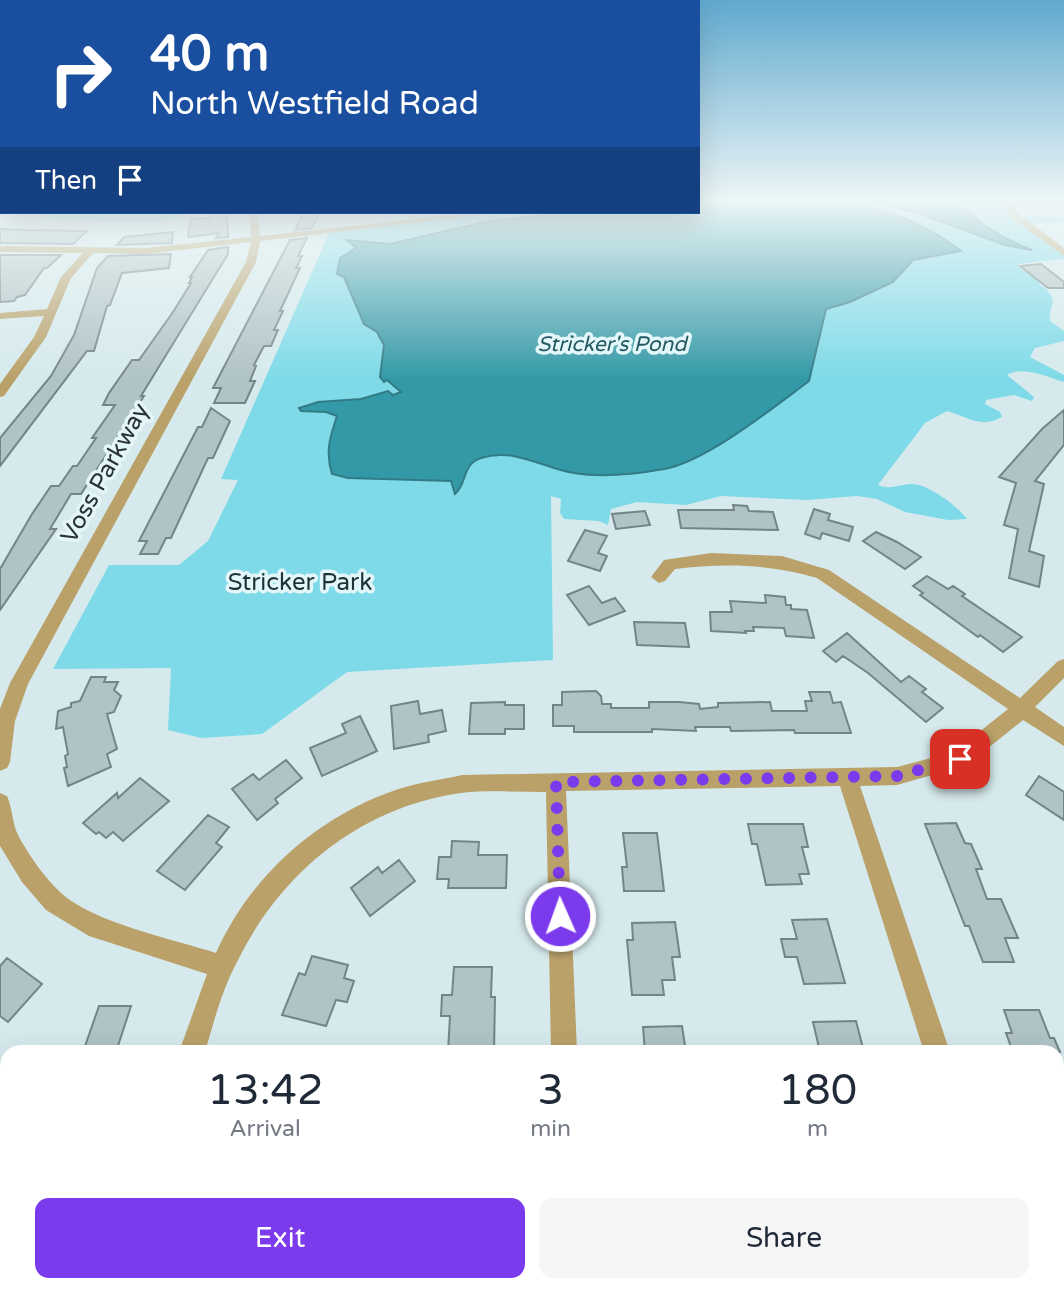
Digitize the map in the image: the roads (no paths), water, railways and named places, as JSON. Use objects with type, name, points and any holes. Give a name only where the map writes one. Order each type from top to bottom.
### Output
[{"type":"street","points":[[0,393],[40,337],[66,277],[82,259]]},
{"type":"street","name":"Voss Parkway","points":[[0,762],[5,720],[19,683],[252,259]]},
{"type":"street","points":[[0,316],[50,312]]},
{"type":"street","points":[[659,576],[670,564],[711,559],[782,562],[823,574],[1064,738]]},
{"type":"street","points":[[194,1045],[220,966],[239,933],[274,884],[312,845],[376,806],[430,788],[462,784],[897,776],[960,759],[999,729],[1064,666]]},
{"type":"street","points":[[848,779],[935,1045]]},
{"type":"street","points":[[556,782],[564,1045]]},
{"type":"street","points":[[0,803],[4,840],[54,902],[89,924],[220,966]]},
{"type":"water","name":"Stricker's Pond","points":[[340,259],[917,259],[913,260],[893,282],[850,302],[826,309],[809,381],[739,432],[699,456],[664,469],[596,475],[574,473],[517,457],[493,455],[481,458],[471,465],[455,494],[451,481],[348,478],[332,474],[329,445],[337,416],[326,412],[301,411],[299,408],[318,402],[361,399],[388,391],[393,395],[401,392],[380,377],[384,345],[377,332],[364,324],[344,277],[337,274]]},
{"type":"park label","name":"Stricker Park","points":[[300,582]]}]
